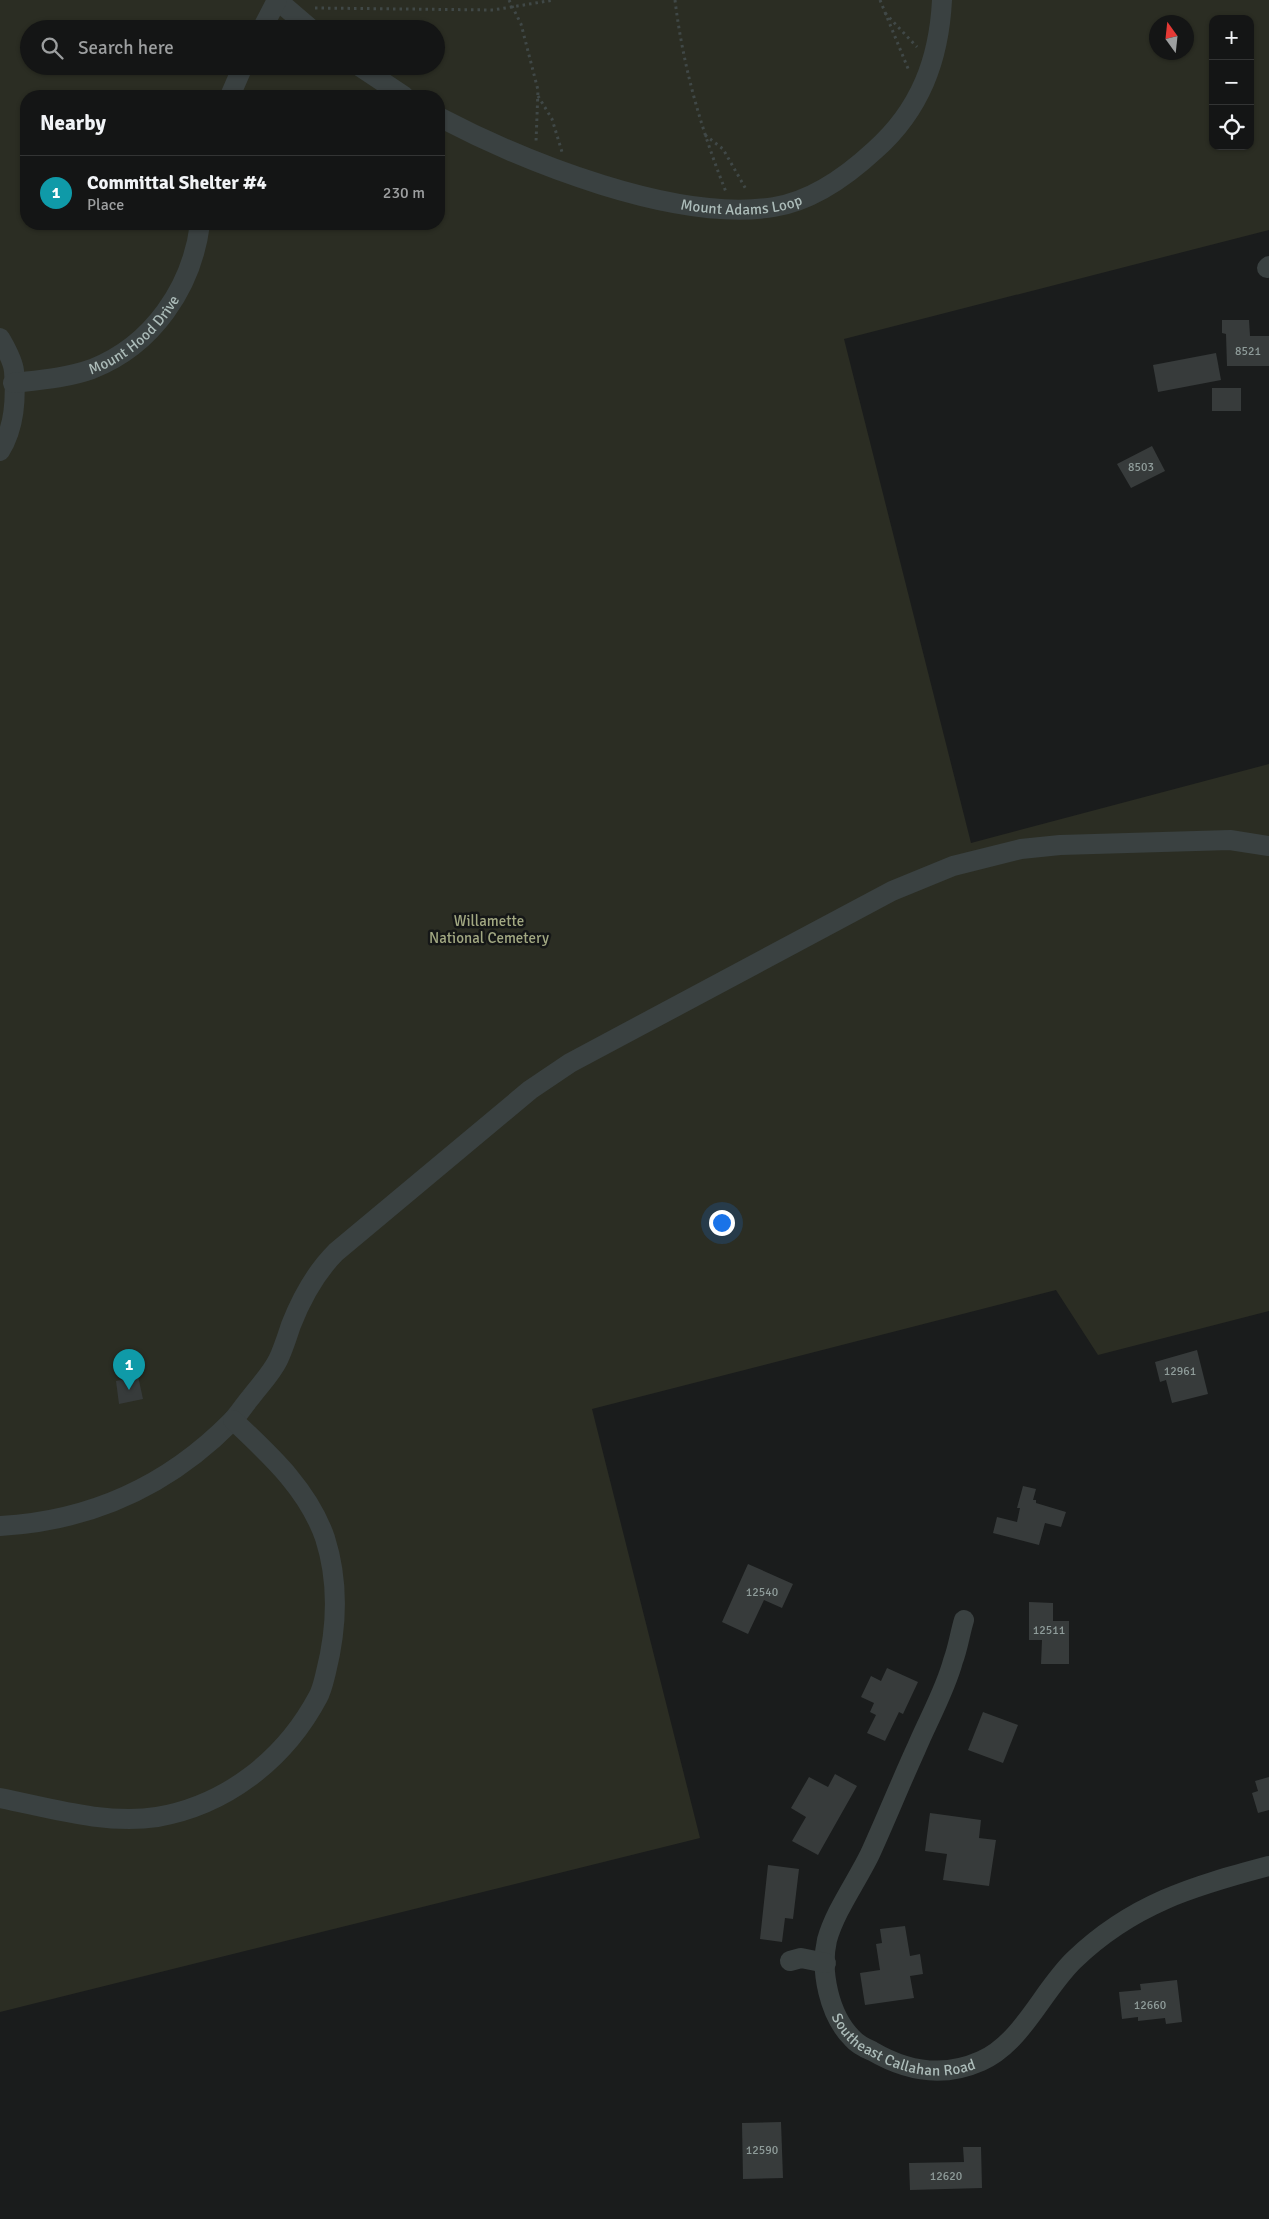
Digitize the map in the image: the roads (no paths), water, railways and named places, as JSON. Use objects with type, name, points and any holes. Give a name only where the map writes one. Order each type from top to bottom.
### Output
[{"type":"street","name":"Mount Adams Loop","points":[[445,120],[535,162],[653,198],[705,208],[734,210],[775,207],[803,199],[834,183],[891,135],[920,92],[932,64],[939,37],[942,0]]},
{"type":"street","points":[[269,20],[281,3],[301,20]]},
{"type":"street","points":[[233,90],[239,75]]},
{"type":"street","points":[[372,75],[395,90]]},
{"type":"street","name":"Mount Hood Drive","points":[[13,383],[68,375],[90,369],[128,350],[162,315],[179,293],[195,252],[199,230]]},
{"type":"street","points":[[0,338],[14,370],[13,383],[16,404],[0,451]]},
{"type":"street","points":[[0,1526],[30,1525],[118,1501],[162,1477],[209,1442],[233,1420],[278,1360],[305,1293],[321,1267],[336,1252],[485,1126],[536,1085],[570,1063],[892,891],[953,866],[1021,850],[1060,845],[1230,840],[1269,846]]},
{"type":"street","points":[[0,1798],[92,1816],[125,1818],[156,1817],[190,1809],[219,1797],[248,1779],[276,1755],[320,1696],[331,1652],[336,1610],[333,1574],[324,1538],[307,1500],[277,1461],[233,1420]]},
{"type":"street","name":"Southeast Callahan Road","points":[[964,1620],[953,1664],[869,1856],[828,1940],[826,1963],[827,1987],[834,2010],[854,2040],[886,2059],[922,2071],[960,2067],[979,2062],[994,2054],[1011,2040],[1047,1991],[1073,1960],[1106,1933],[1142,1909],[1211,1881],[1269,1866]]},
{"type":"street","points":[[790,1961],[801,1958],[826,1963]]},
{"type":"place","name":"Committal Shelter #4","points":[[129,1390]]},
{"type":"park label","name":"Willamette National Cemetery","points":[[489,930]]}]
